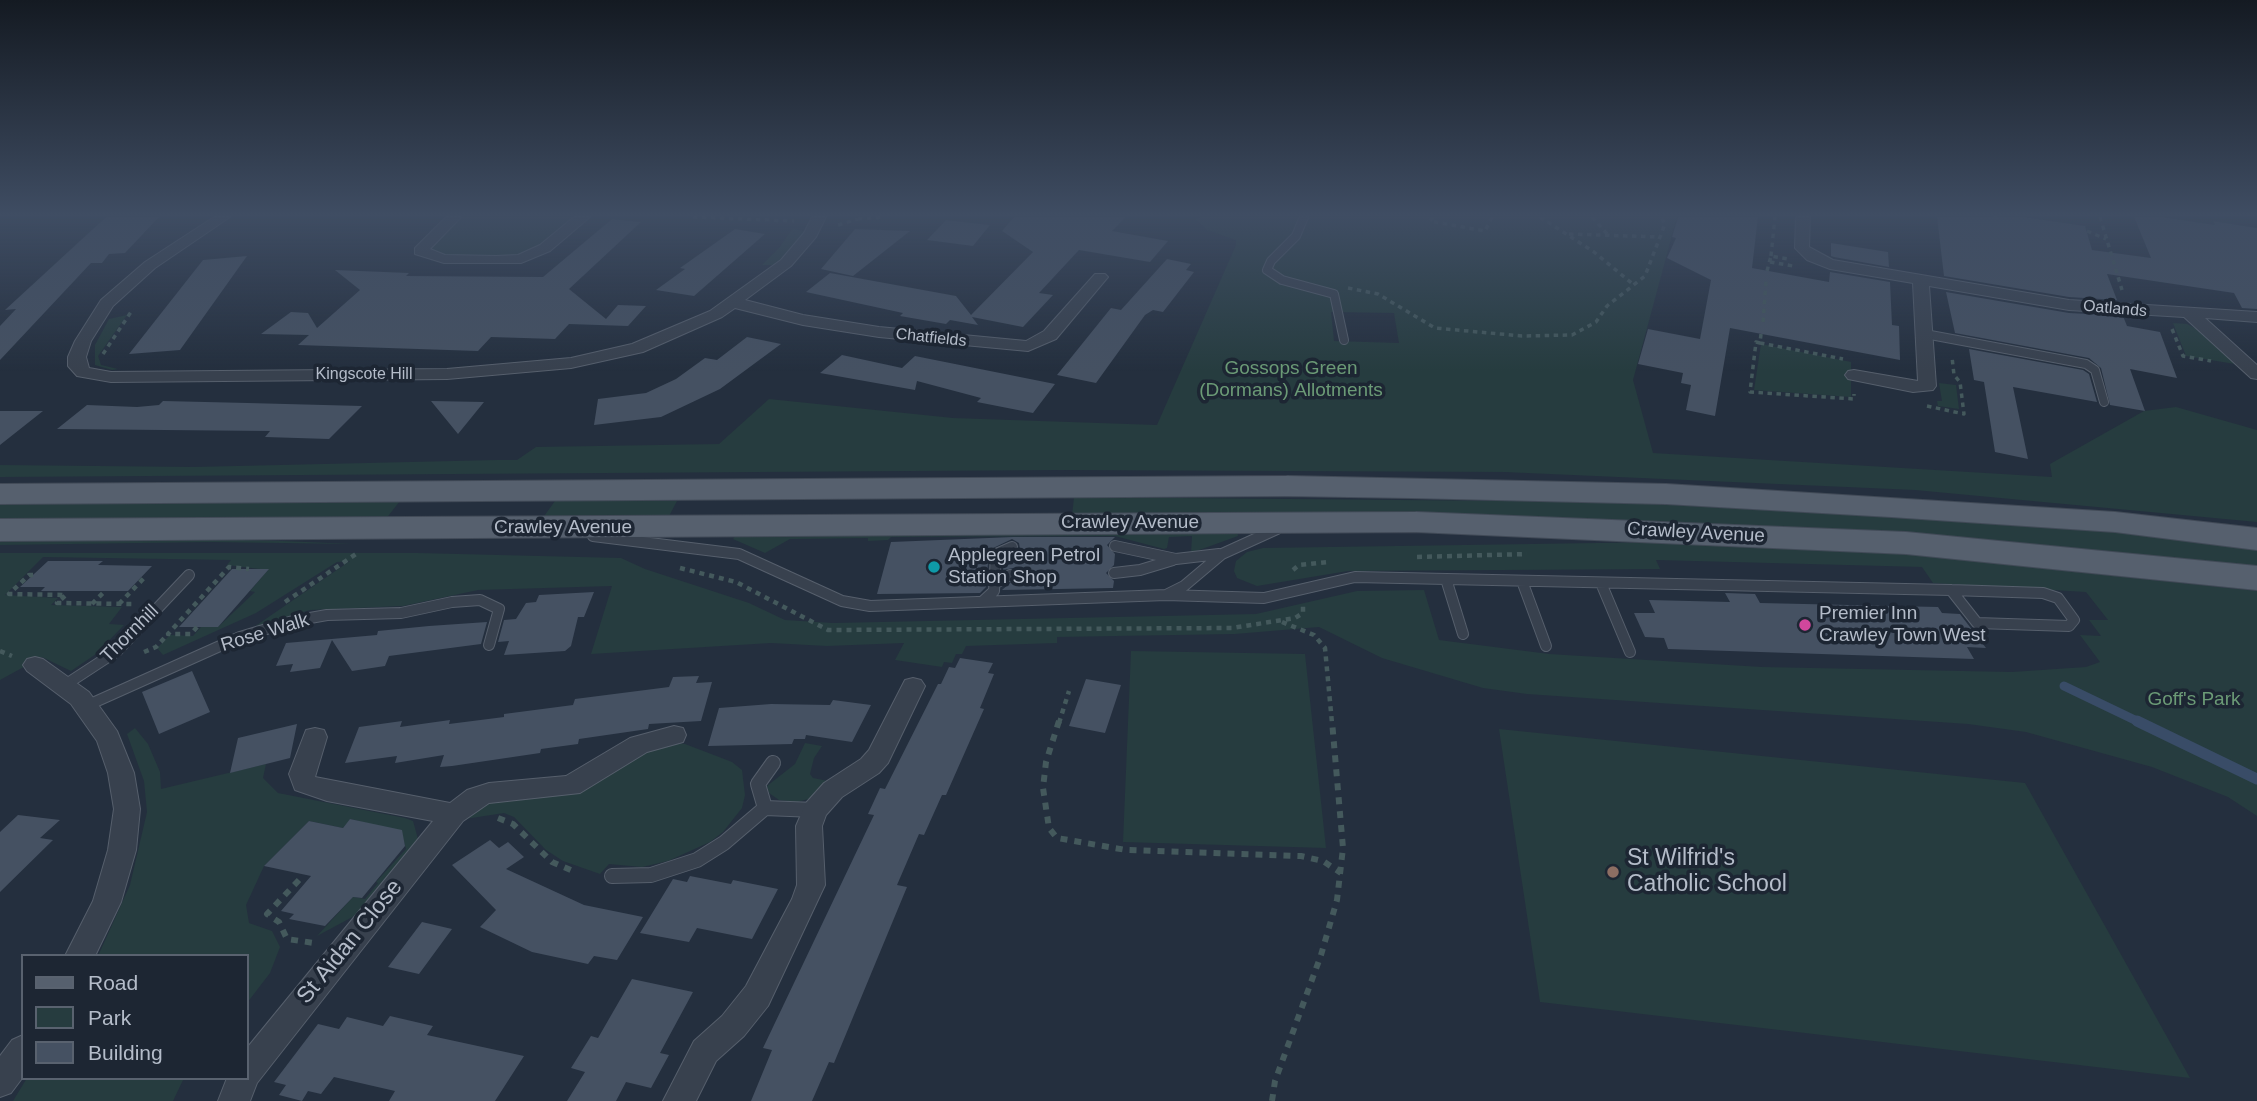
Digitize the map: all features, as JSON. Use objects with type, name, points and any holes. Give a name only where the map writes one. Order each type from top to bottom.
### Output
[{"type":"main road","name":"Crawley Avenue","points":[[0,494],[1397,487],[1666,494],[1891,507],[2115,522],[2257,538]]},
{"type":"main road","name":"Crawley Avenue","points":[[0,530],[1416,522],[1892,542],[2257,578]]},
{"type":"street","name":"Kingscote Hill","points":[[146,268],[107,303],[83,341],[77,358],[78,366],[83,372],[111,377],[403,375],[532,369],[637,348],[693,327],[736,303],[779,268]]},
{"type":"street","name":"Oatlands","points":[[1855,268],[2050,302],[2124,310],[2257,317]]},
{"type":"street","name":"Chatfields","points":[[736,303],[803,320],[879,332],[1028,346],[1050,335],[1092,275],[1120,280]]},
{"type":"street","points":[[1854,375],[1913,387],[1927,386],[1922,280]]},
{"type":"street","points":[[2190,314],[2257,374]]},
{"type":"street","points":[[35,666],[65,685],[86,706],[108,738],[121,773],[127,809],[121,850],[107,902],[81,954]]},
{"type":"street","points":[[679,1101],[705,1051],[746,1012],[757,996],[805,901],[811,885],[810,826],[815,810],[842,784],[870,766],[879,756],[913,686]]},
{"type":"street","name":"St Aidan Close","points":[[248,1071],[450,820],[476,797],[489,793],[571,786],[639,745],[674,735]]},
{"type":"street","points":[[316,737],[302,774],[304,783],[327,791],[450,820]]},
{"type":"street","points":[[0,1082],[21,1053]]},
{"type":"street","points":[[234,1101],[242,1080]]},
{"type":"lane","points":[[1268,268],[1282,281],[1325,290],[1337,298],[1344,340]]},
{"type":"lane","points":[[1925,334],[2086,364],[2095,370],[2104,402]]},
{"type":"lane","points":[[1166,595],[1195,578],[1222,554],[1292,522]]},
{"type":"lane","points":[[522,529],[680,544],[739,554],[856,605],[1166,595],[1264,598],[1355,577],[1951,590],[2043,593],[2058,598],[2074,620],[2069,626],[1977,623],[1951,590]]},
{"type":"lane","points":[[1115,546],[1176,559]]},
{"type":"lane","points":[[982,602],[994,591],[996,554],[1002,549],[1012,547]]},
{"type":"lane","points":[[1114,573],[1176,559],[1222,554]]},
{"type":"lane","name":"Thornhill","points":[[65,685],[117,651],[189,575]]},
{"type":"lane","points":[[994,584],[1010,575]]},
{"type":"lane","points":[[1446,579],[1464,634]]},
{"type":"lane","points":[[1522,581],[1546,646]]},
{"type":"lane","points":[[1601,583],[1629,652]]},
{"type":"lane","name":"Rose Walk","points":[[86,706],[240,637],[293,621],[327,615],[401,613],[452,601],[480,600],[499,609],[489,645]]},
{"type":"lane","points":[[765,808],[758,784],[773,763]]},
{"type":"lane","points":[[612,876],[651,875],[697,860],[724,843],[765,808],[815,810]]},
{"type":"path","points":[[1617,268],[1634,285]]},
{"type":"path","points":[[1325,290],[1351,288],[1378,294],[1435,328],[1457,332],[1550,337],[1572,335],[1587,329],[1607,306],[1645,276],[1648,268]]},
{"type":"path","points":[[2116,268],[2123,293],[2121,298],[2112,300],[2124,310]]},
{"type":"path","points":[[1763,322],[1766,281]]},
{"type":"path","points":[[102,359],[110,341],[136,306]]},
{"type":"path","points":[[1760,343],[1761,334]]},
{"type":"path","points":[[1756,342],[1854,362],[1854,375],[1854,399],[1750,392],[1756,342]]},
{"type":"path","points":[[197,627],[191,634],[168,634],[229,567],[249,569]]},
{"type":"path","points":[[33,575],[29,575],[9,594],[66,595],[57,603],[195,605]]},
{"type":"path","points":[[119,604],[144,578],[141,578]]},
{"type":"path","points":[[33,594],[41,587]]},
{"type":"path","points":[[92,604],[105,590]]},
{"type":"path","points":[[1264,598],[1281,621],[1291,628],[1314,635],[1325,648],[1343,848],[1337,900],[1321,955],[1275,1081],[1272,1101]]},
{"type":"path","points":[[1069,691],[1046,762],[1043,788],[1049,828],[1057,838],[1126,850],[1301,856],[1323,861],[1341,873]]},
{"type":"path","points":[[450,820],[495,817],[504,819],[513,824],[546,857],[573,872]]},
{"type":"path","points":[[287,939],[279,922],[267,914],[293,883],[299,880]]},
{"type":"green space","name":"Gossops Green (Dormans) Allotments","points":[[1226,268],[1663,268],[1633,380],[1653,453],[2052,477],[2050,464],[2144,411],[2176,407],[2257,430],[2257,522],[1915,490],[1504,472],[1063,470],[0,477],[0,465],[193,467],[517,460],[536,447],[719,444],[769,399],[953,418],[1157,425]],"holes":[[[1331,312],[1394,313],[1399,343],[1334,341]]]},
{"type":"green space","points":[[127,315],[98,356],[101,365],[118,369],[95,365],[95,345],[109,319]]},
{"type":"green space","points":[[2173,323],[2187,324],[2195,328],[2235,364],[2186,356]]},
{"type":"green space","points":[[1761,344],[1851,362],[1851,397],[1754,390]]},
{"type":"green space","points":[[1939,383],[1956,385],[1959,409],[1938,406],[1937,401],[1942,401]]},
{"type":"green space","points":[[1074,497],[1618,502],[2075,527],[2257,547],[2257,568],[1072,516]]},
{"type":"green space","points":[[400,501],[385,520],[0,522],[0,503]]},
{"type":"green space","points":[[555,501],[677,501],[668,518],[542,519]]},
{"type":"green space","points":[[1237,531],[1238,536],[1191,553],[1192,536],[1169,537],[1167,548],[1164,549],[1115,536],[891,537],[888,540],[868,541],[868,538],[790,539],[765,553],[733,539],[738,533]]},
{"type":"green space","points":[[167,538],[353,544],[210,542],[0,545],[0,540]]},
{"type":"green space","name":"Goff's Park","points":[[1666,542],[1916,555],[2257,591],[2257,816],[2228,797],[2152,767],[2026,732],[1968,724],[1527,694],[1483,688],[1382,658],[1319,627],[1235,634],[1057,637],[1057,643],[966,646],[962,654],[956,654],[952,663],[944,662],[942,667],[895,660],[904,643],[827,646],[771,643],[591,654],[612,586],[478,590],[403,606],[310,610],[254,627],[350,561],[337,562],[256,613],[163,655],[157,648],[170,635],[193,636],[201,627],[218,627],[255,592],[250,591],[268,570],[227,565],[231,560],[43,557],[5,595],[58,598],[51,605],[122,607],[109,624],[124,625],[96,654],[71,671],[42,657],[0,680],[0,553],[418,553],[621,558],[645,569],[749,603],[785,620],[833,623],[1256,614],[1357,591],[1424,590],[1439,640],[1549,654],[1762,667],[2012,672],[2086,667],[2100,662],[2080,635],[2101,636],[2089,620],[2108,620],[2086,592],[1933,583],[1922,567],[1656,560],[1660,569],[1348,571],[1257,586],[1237,578],[1234,571],[1236,561],[1247,552],[1263,548]]},
{"type":"green space","points":[[1131,651],[1305,654],[1326,848],[1123,842]]},
{"type":"green space","points":[[135,728],[148,744],[160,772],[161,789],[266,764],[263,778],[278,793],[405,818],[413,821],[418,839],[412,851],[358,914],[317,936],[353,897],[365,899],[378,883],[376,882],[406,849],[401,830],[351,819],[343,828],[309,821],[264,866],[246,905],[249,923],[272,931],[280,947],[270,973],[248,1002],[248,954],[99,954],[130,885],[147,812],[144,781],[127,734]]},
{"type":"green space","points":[[1499,729],[2025,783],[2190,1078],[1540,1002]]},
{"type":"green space","points":[[669,742],[685,744],[732,762],[742,770],[745,795],[742,808],[723,832],[710,842],[668,861],[642,867],[609,864],[600,874],[563,861],[546,850],[514,817],[504,813],[465,819],[486,803],[500,798],[573,793],[593,785],[623,762]]},
{"type":"green space","points":[[805,743],[822,746],[814,758],[810,774],[813,778],[828,781],[812,798],[797,802],[779,800],[769,793],[767,786],[795,764]]},
{"type":"green space","points":[[26,1080],[183,1080],[173,1101],[13,1101]]},
{"type":"building","points":[[50,268],[86,268],[0,360],[0,326],[16,309],[5,310]]},
{"type":"building","points":[[196,268],[238,268],[180,350],[129,354]]},
{"type":"building","points":[[553,268],[591,268],[569,289],[606,319],[618,305],[646,306],[628,326],[569,324],[555,339],[491,337],[478,351],[298,345],[309,335],[261,334],[291,312],[308,313],[317,328],[360,290],[335,270],[409,273],[406,276],[543,277]]},
{"type":"building","points":[[682,268],[726,268],[694,296],[656,290],[685,269]]},
{"type":"building","points":[[822,268],[863,268],[853,276]]},
{"type":"building","points":[[1017,268],[1062,268],[1039,293],[1053,295],[1023,327],[972,317],[978,325],[950,320],[946,324],[900,316],[903,313],[806,292],[830,273],[956,296],[971,315]]},
{"type":"building","points":[[1159,268],[1187,268],[1186,270],[1194,272],[1163,312],[1153,310],[1145,315],[1096,383],[1057,375],[1111,308],[1121,310]]},
{"type":"building","points":[[1688,268],[1754,268],[1829,282],[1830,272],[1890,282],[1892,325],[1899,326],[1900,360],[1730,328],[1715,416],[1686,410],[1691,385],[1681,383],[1683,373],[1638,364],[1648,329],[1700,339],[1711,280]]},
{"type":"building","points":[[1943,268],[2257,268],[2257,309],[2242,308],[2234,293],[2107,274],[2117,300],[2069,297],[1944,276]]},
{"type":"building","points":[[1946,292],[2069,313],[2123,316],[2127,326],[2160,332],[2177,378],[2130,369],[2145,411],[2110,405],[2101,368],[2089,358],[1955,333]]},
{"type":"building","points":[[747,337],[781,344],[720,389],[661,417],[594,425],[598,399],[646,393],[676,379],[705,358],[717,360]]},
{"type":"building","points":[[1969,349],[2083,370],[2089,374],[2097,402],[2013,387],[2028,459],[1995,452],[1984,382],[1974,380]]},
{"type":"building","points":[[842,355],[902,368],[915,356],[1055,384],[1033,413],[977,402],[981,398],[917,381],[915,390],[820,373]]},
{"type":"building","points":[[163,401],[362,406],[329,439],[265,437],[270,431],[57,429],[87,405],[137,407],[159,405]]},
{"type":"building","points":[[431,401],[484,402],[458,434]]},
{"type":"building","points":[[0,411],[43,411],[0,445]]},
{"type":"building","points":[[1013,537],[1115,537],[1107,545],[1115,554],[1114,565],[1106,573],[1114,581],[1113,588],[1002,590],[1018,576],[1013,568],[1003,570],[1004,559],[1020,549],[1019,543],[1012,539],[989,550],[986,587],[980,593],[877,594],[891,542]]},
{"type":"building","points":[[48,561],[103,561],[98,565],[152,566],[128,591],[41,591],[45,587],[20,587]]},
{"type":"building","points":[[232,569],[269,569],[218,627],[179,627]]},
{"type":"building","points":[[594,592],[584,617],[578,617],[571,646],[565,651],[504,655],[509,641],[498,642],[504,620],[516,619],[526,603],[536,602],[539,595]]},
{"type":"building","name":"Premier Inn Crawley Town West","points":[[1725,593],[1755,594],[1760,603],[1938,607],[1942,613],[1960,614],[1986,648],[1967,647],[1974,659],[1668,649],[1664,638],[1645,637],[1634,613],[1655,613],[1649,600],[1730,602]]},
{"type":"building","points":[[487,622],[481,644],[389,656],[385,666],[352,671],[332,640],[320,668],[290,672],[293,664],[276,666],[286,643],[377,635],[378,631]]},
{"type":"building","points":[[960,658],[993,663],[988,673],[994,674],[980,708],[984,709],[946,795],[942,795],[924,835],[919,834],[897,885],[907,887],[834,1063],[829,1062],[812,1101],[751,1101],[772,1050],[763,1048],[874,815],[868,814],[880,788],[885,789],[938,684],[941,684],[949,667],[955,668]]},
{"type":"building","points":[[192,671],[210,712],[159,734],[142,692]]},
{"type":"building","points":[[699,676],[696,683],[712,682],[701,721],[649,724],[648,729],[579,739],[578,744],[541,749],[540,753],[452,766],[440,767],[444,755],[395,763],[397,756],[345,763],[359,727],[402,721],[400,727],[450,720],[449,724],[504,717],[504,714],[573,705],[575,699],[669,687],[673,677]]},
{"type":"building","points":[[1086,679],[1121,685],[1105,733],[1069,726]]},
{"type":"building","points":[[833,700],[871,705],[852,742],[806,735],[805,739],[794,739],[792,744],[708,746],[719,708],[771,704],[830,705]]},
{"type":"building","points":[[297,724],[290,758],[230,773],[238,738]]},
{"type":"building","points":[[18,815],[60,820],[40,838],[53,840],[0,892],[0,832]]},
{"type":"building","points":[[350,819],[402,830],[405,846],[362,898],[353,897],[325,926],[289,919],[294,914],[281,911],[311,876],[264,866],[309,821],[343,828]]},
{"type":"building","points":[[490,840],[499,848],[508,842],[524,857],[506,869],[584,905],[643,917],[617,960],[594,956],[588,964],[532,952],[480,927],[496,910],[452,865]]},
{"type":"building","points":[[690,876],[731,884],[733,880],[778,889],[752,939],[697,928],[689,942],[640,933],[673,879],[687,882]]},
{"type":"building","points":[[422,922],[452,929],[419,974],[388,967]]},
{"type":"building","points":[[632,979],[693,992],[660,1053],[669,1055],[651,1088],[626,1082],[616,1101],[567,1101],[585,1072],[571,1068],[591,1036],[598,1038]]},
{"type":"building","points":[[390,1016],[433,1026],[427,1035],[524,1056],[495,1101],[389,1101],[395,1091],[334,1077],[321,1094],[308,1091],[302,1101],[279,1095],[286,1085],[274,1082],[318,1024],[339,1029],[347,1017],[383,1026]]},
{"type":"waterway","points":[[2064,686],[2141,723]]},
{"type":"waterway","points":[[2137,721],[2257,779]]},
{"type":"place","name":"Applegreen Petrol Station Shop","points":[[934,567]]},
{"type":"place","name":"Premier Inn Crawley Town West","points":[[1805,625]]},
{"type":"place","name":"St Wilfrid's Catholic School","points":[[1613,872]]}]
